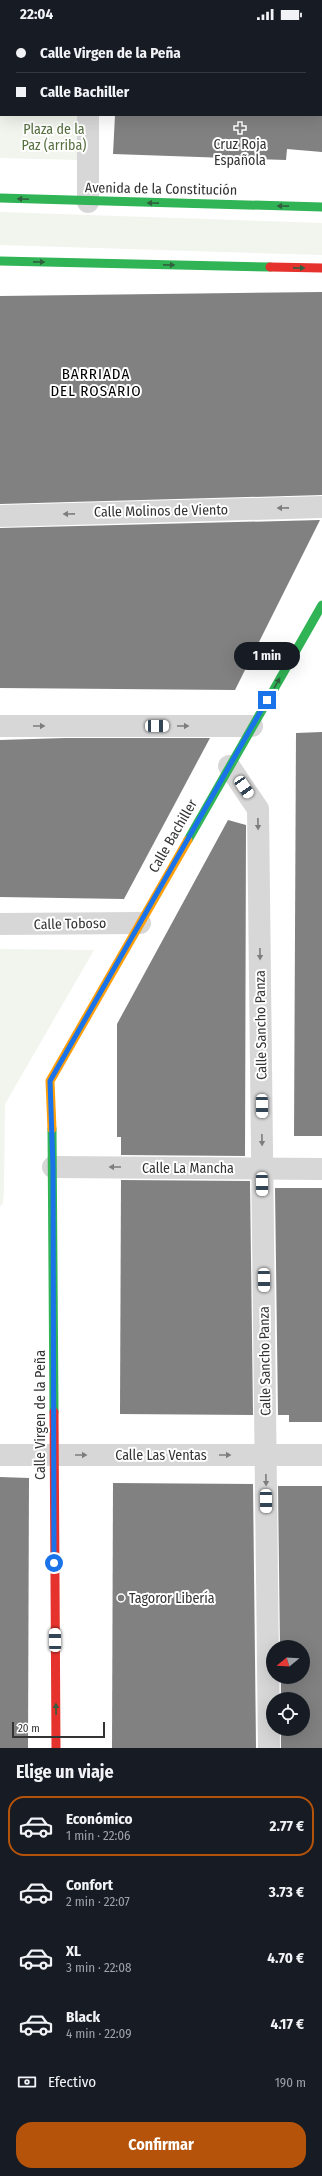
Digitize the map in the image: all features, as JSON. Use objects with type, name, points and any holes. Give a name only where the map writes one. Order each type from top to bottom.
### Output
[{"type":"street","points":[[88,116],[88,202]]},
{"type":"street","name":"Avenida de la Constitución","points":[[0,198],[88,202],[322,207]]},
{"type":"street","points":[[0,261],[322,268]]},
{"type":"street","name":"Calle Molinos de Viento","points":[[0,516],[322,507]]},
{"type":"street","name":"Calle Bachiller","points":[[50,1081],[322,606]]},
{"type":"street","points":[[0,726],[252,726]]},
{"type":"street","name":"Calle Sancho Panza","points":[[229,766],[258,809],[269,1748]]},
{"type":"street","name":"Calle Toboso","points":[[0,924],[140,922]]},
{"type":"street","name":"Calle Virgen de la Peña","points":[[50,1081],[53,1167],[56,1748]]},
{"type":"street","name":"Calle La Mancha","points":[[53,1167],[322,1169]]},
{"type":"street","name":"Calle Las Ventas","points":[[0,1455],[322,1455]]},
{"type":"green space","name":"Plaza de la Paz (arriba)","points":[[0,116],[78,116],[79,160],[0,158]]},
{"type":"green space","points":[[0,212],[322,223],[322,255],[0,245]]},
{"type":"green space","points":[[0,949],[94,950],[5,1104],[4,1190],[3,1203],[0,1207]]},
{"type":"building","name":"Cruz Roja Española","points":[[115,116],[322,116],[322,152],[287,149],[286,160],[113,154]]},
{"type":"building","points":[[322,292],[322,495],[0,504],[0,296]]},
{"type":"building","points":[[320,520],[235,690],[0,688],[0,528]]},
{"type":"building","points":[[322,732],[322,1136],[294,1136],[296,733]]},
{"type":"building","points":[[65,738],[210,738],[124,899],[0,897],[0,740]]},
{"type":"building","points":[[228,820],[246,825],[245,1156],[121,1155],[121,1137],[117,1137],[117,1024]]},
{"type":"building","points":[[121,1180],[250,1181],[253,1415],[120,1414]]},
{"type":"building","points":[[275,1188],[322,1188],[322,1422],[289,1422],[289,1415],[278,1415]]},
{"type":"building","points":[[0,1477],[29,1478],[28,1748],[0,1748]]},
{"type":"building","points":[[113,1483],[253,1484],[256,1748],[112,1748]]},
{"type":"building","points":[[278,1486],[322,1486],[322,1748],[281,1748],[281,1736],[310,1736],[310,1692],[281,1692],[281,1684],[310,1684],[310,1640],[280,1640]]},
{"type":"traffic: fast","points":[[0,198],[322,207]]},
{"type":"traffic: fast","points":[[0,261],[270,267]]},
{"type":"traffic: fast","points":[[188,840],[322,605]]},
{"type":"traffic: fast","points":[[52,1129],[54,1412]]},
{"type":"traffic: slow","points":[[52,1129],[50,1081],[188,840]]},
{"type":"traffic: jam","points":[[270,267],[322,268]]},
{"type":"traffic: jam","points":[[54,1412],[56,1748]]},
{"type":"place","name":"Cruz Roja Española","points":[[240,128]]},
{"type":"place","name":"Tagoror Libería","points":[[121,1598]]},
{"type":"district","name":"BARRIADA DEL ROSARIO","points":[[96,382]]},
{"type":"route","points":[[54,1563],[53,1167],[50,1081],[267,700]]}]
